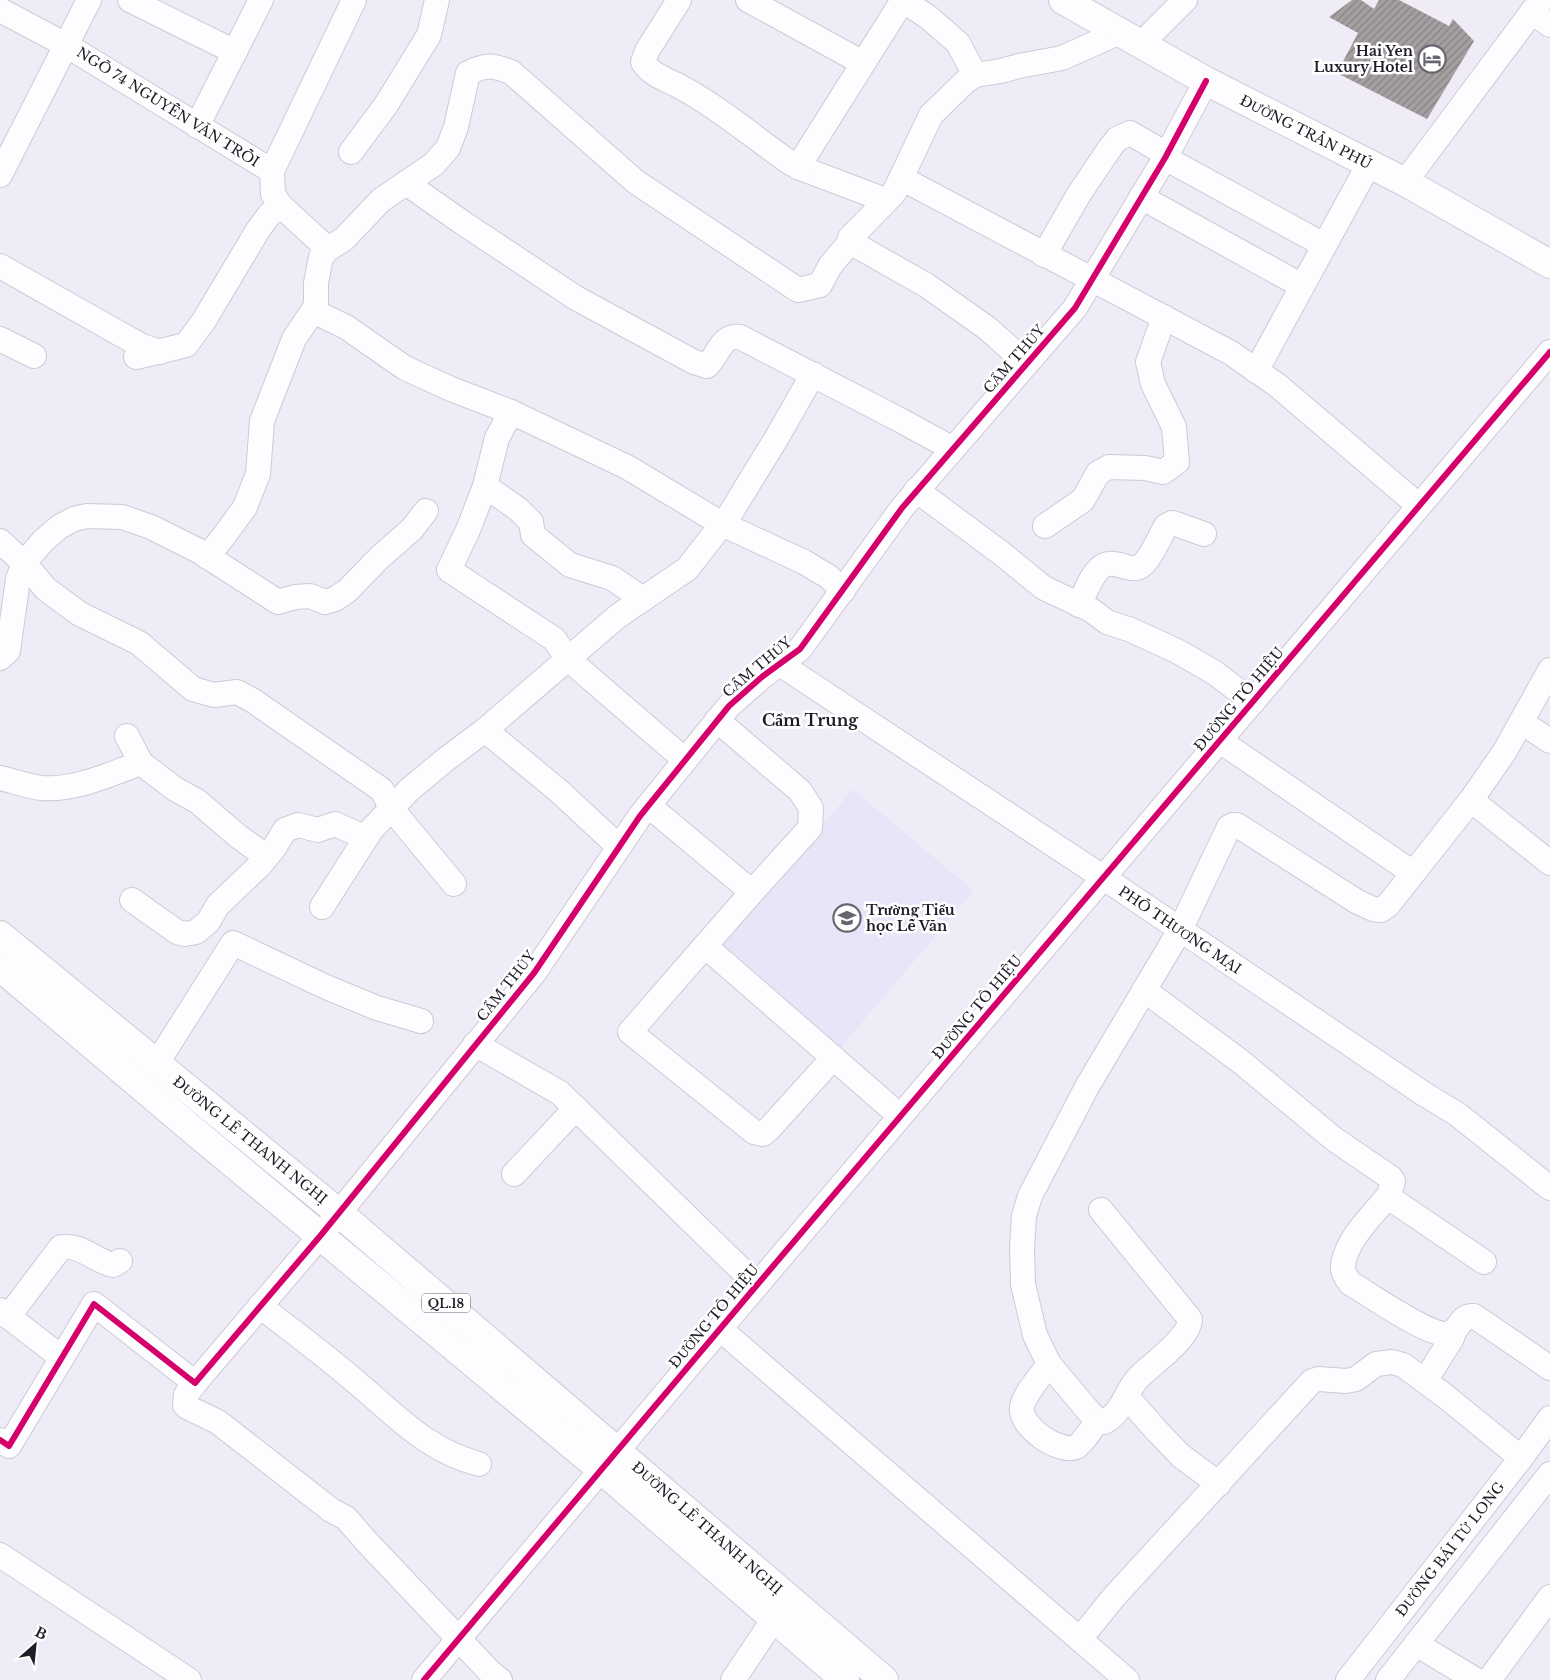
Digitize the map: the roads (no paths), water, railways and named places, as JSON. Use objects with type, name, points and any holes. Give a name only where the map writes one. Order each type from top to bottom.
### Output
[{"type":"main road","name":"ĐƯỜNG TRẦN PHÚ","points":[[1063,0],[1206,81],[1405,182],[1550,264]]},
{"type":"main road","name":"ĐƯỜNG LÊ THANH NGHỊ","points":[[0,935],[339,1213],[610,1460],[774,1620],[845,1680]]},
{"type":"main road","name":"ĐƯỜNG LÊ THANH NGHỊ","points":[[0,967],[194,1131],[321,1235],[610,1460],[884,1680]]},
{"type":"street","points":[[3,162],[89,0]]},
{"type":"street","points":[[130,0],[235,52]]},
{"type":"street","points":[[197,126],[261,0]]},
{"type":"street","points":[[272,171],[354,0]]},
{"type":"street","points":[[351,152],[386,105],[429,35],[437,0]]},
{"type":"street","points":[[679,0],[647,51],[643,62],[648,70],[689,91],[798,167],[885,200]]},
{"type":"street","points":[[748,0],[863,63]]},
{"type":"street","points":[[798,167],[902,0],[928,17],[958,43],[975,75]]},
{"type":"street","points":[[207,557],[245,507],[258,474],[262,421],[294,339],[316,306],[316,284],[321,258],[328,249],[344,239],[381,200],[434,164],[448,148],[456,127],[468,73],[482,66],[494,66],[511,72],[636,182],[798,290],[820,285],[830,266],[850,242],[850,238],[885,200],[894,193],[931,115],[966,81],[975,75],[1062,58],[1130,38],[1185,0]]},
{"type":"street","name":"NGÕ 74 NGUYỄN VĂN TRỖI","points":[[0,10],[66,45],[272,171],[273,194],[280,205],[328,249]]},
{"type":"street","points":[[1405,182],[1541,12]]},
{"type":"street","name":"CẨM THỦY","points":[[460,1639],[365,1540],[353,1525],[218,1422],[187,1407],[185,1404],[186,1395],[321,1235],[534,972],[648,806],[728,706],[762,676],[800,649],[916,490],[953,450],[1075,308],[1165,156],[1206,81]]},
{"type":"street","points":[[1044,255],[1079,194],[1118,139],[1130,133],[1165,156],[1324,245]]},
{"type":"street","points":[[1256,371],[1369,164]]},
{"type":"street","points":[[901,178],[1231,353],[1277,385],[1419,506]]},
{"type":"street","points":[[406,183],[462,223],[569,293],[694,362],[707,366],[714,359],[722,343],[732,336],[740,337],[813,374],[953,450]]},
{"type":"street","points":[[1141,197],[1302,286]]},
{"type":"street","points":[[136,357],[186,345],[193,337],[258,230],[269,214],[280,205]]},
{"type":"street","points":[[850,242],[926,286],[987,328],[1023,360],[1025,366]]},
{"type":"street","points":[[0,266],[122,336],[160,352]]},
{"type":"street","points":[[312,311],[346,327],[405,368],[451,389],[512,412],[627,466],[722,524],[804,562],[829,577],[843,591]]},
{"type":"street","points":[[1045,526],[1083,500],[1098,473],[1109,467],[1145,468],[1163,472],[1177,462],[1174,427],[1153,384],[1148,362],[1164,317]]},
{"type":"street","points":[[0,339],[34,356]]},
{"type":"street","name":"ĐƯỜNG TÔ HIỆU","points":[[424,1680],[900,1116],[1550,352]]},
{"type":"street","points":[[322,907],[371,830],[390,808],[445,760],[486,730],[618,616],[687,569],[730,514],[813,374]]},
{"type":"street","points":[[512,412],[497,438],[485,486],[468,530],[449,570],[554,639],[568,659],[686,760]]},
{"type":"street","points":[[485,486],[518,509],[530,522],[533,535],[570,565],[612,578],[643,599]]},
{"type":"street","points":[[916,490],[1001,553],[1044,588],[1091,610],[1107,622],[1131,630],[1177,651],[1215,673],[1253,702]]},
{"type":"street","points":[[0,658],[8,651],[18,579],[24,563],[43,541],[59,527],[87,516],[122,517],[151,527],[207,557],[278,602],[295,597],[310,596],[325,602],[335,599],[347,591],[379,558],[412,529],[426,511]]},
{"type":"street","points":[[1079,605],[1101,567],[1115,563],[1134,568],[1140,567],[1146,561],[1166,526],[1176,524],[1204,534]]},
{"type":"street","points":[[0,541],[24,563],[46,589],[80,614],[139,643],[193,689],[214,694],[236,692],[252,700],[382,790],[390,808],[454,884]]},
{"type":"street","name":"PHỐ THƯƠNG MẠI","points":[[780,664],[1104,878],[1416,1089],[1457,1114],[1550,1188]]},
{"type":"street","points":[[1101,1210],[1190,1319],[1187,1330],[1181,1338],[1138,1378],[1118,1411],[1104,1422],[1098,1420],[1078,1400],[1049,1364],[1035,1335],[1023,1284],[1022,1248],[1024,1216],[1030,1196],[1088,1085],[1180,930],[1225,834],[1233,825],[1242,828],[1356,901],[1373,909],[1381,910],[1388,905],[1471,800],[1505,751],[1550,670]]},
{"type":"street","points":[[717,720],[800,791],[811,808],[810,828],[630,1032],[754,1132],[763,1134],[833,1058]]},
{"type":"street","points":[[1521,722],[1550,741]]},
{"type":"street","points":[[486,730],[560,792],[619,847]]},
{"type":"street","points":[[127,736],[141,763],[175,790],[197,801],[239,837],[266,856]]},
{"type":"street","points":[[1220,741],[1413,873]]},
{"type":"street","points":[[0,778],[42,788],[61,787],[83,784],[141,763]]},
{"type":"street","points":[[1471,800],[1550,863]]},
{"type":"street","points":[[648,806],[752,892]]},
{"type":"street","points":[[132,900],[177,932],[185,934],[196,932],[208,922],[218,905],[238,887],[266,856],[285,830],[298,825],[318,830],[335,824],[366,838]]},
{"type":"street","points":[[156,1063],[233,943],[377,1008],[421,1021]]},
{"type":"street","points":[[705,946],[900,1116]]},
{"type":"street","points":[[1144,990],[1240,1061],[1334,1139],[1391,1178],[1393,1184],[1389,1195],[1351,1243],[1343,1265],[1344,1275],[1350,1283],[1424,1327],[1440,1333],[1448,1334],[1454,1331]]},
{"type":"street","points":[[476,1044],[560,1093],[757,1285]]},
{"type":"street","points":[[514,1174],[576,1108]]},
{"type":"street","points":[[1389,1195],[1391,1199],[1484,1262]]},
{"type":"street","points":[[62,1358],[4,1314],[61,1247],[69,1246],[82,1250],[113,1265],[120,1261]]},
{"type":"street","points":[[0,1440],[9,1446],[94,1304],[195,1383]]},
{"type":"street","points":[[260,1306],[355,1381],[418,1435],[452,1455],[479,1464]]},
{"type":"street","points":[[1425,1381],[1452,1338],[1454,1331],[1462,1319],[1467,1316],[1474,1316],[1550,1368]]},
{"type":"street","points":[[720,1329],[1127,1680]]},
{"type":"street","points":[[1080,1639],[1113,1598],[1312,1382],[1319,1379],[1346,1381],[1356,1379],[1376,1364],[1392,1362],[1403,1365],[1521,1458]]},
{"type":"street","points":[[1049,1364],[1024,1401],[1022,1415],[1028,1425],[1044,1438],[1066,1448],[1078,1446],[1098,1420]]},
{"type":"street","points":[[1127,1397],[1182,1456],[1219,1484]]},
{"type":"street","name":"ĐƯỜNG BÁI TỬ LONG","points":[[1348,1680],[1550,1418]]},
{"type":"street","points":[[1388,1680],[1550,1474]]},
{"type":"street","points":[[0,1555],[189,1680]]},
{"type":"street","points":[[1489,1680],[1550,1597]]},
{"type":"street","points":[[733,1680],[774,1620]]},
{"type":"street","points":[[460,1639],[490,1672],[500,1680]]},
{"type":"street","points":[[1416,1644],[1476,1680]]},
{"type":"place","name":"Hai Yen Luxury Hotel","points":[[1432,59]]},
{"type":"place","name":"Trường Tiểu học Lễ Văn","points":[[847,918]]},
{"type":"district","name":"Cẩm Trung","points":[[810,720]]}]
